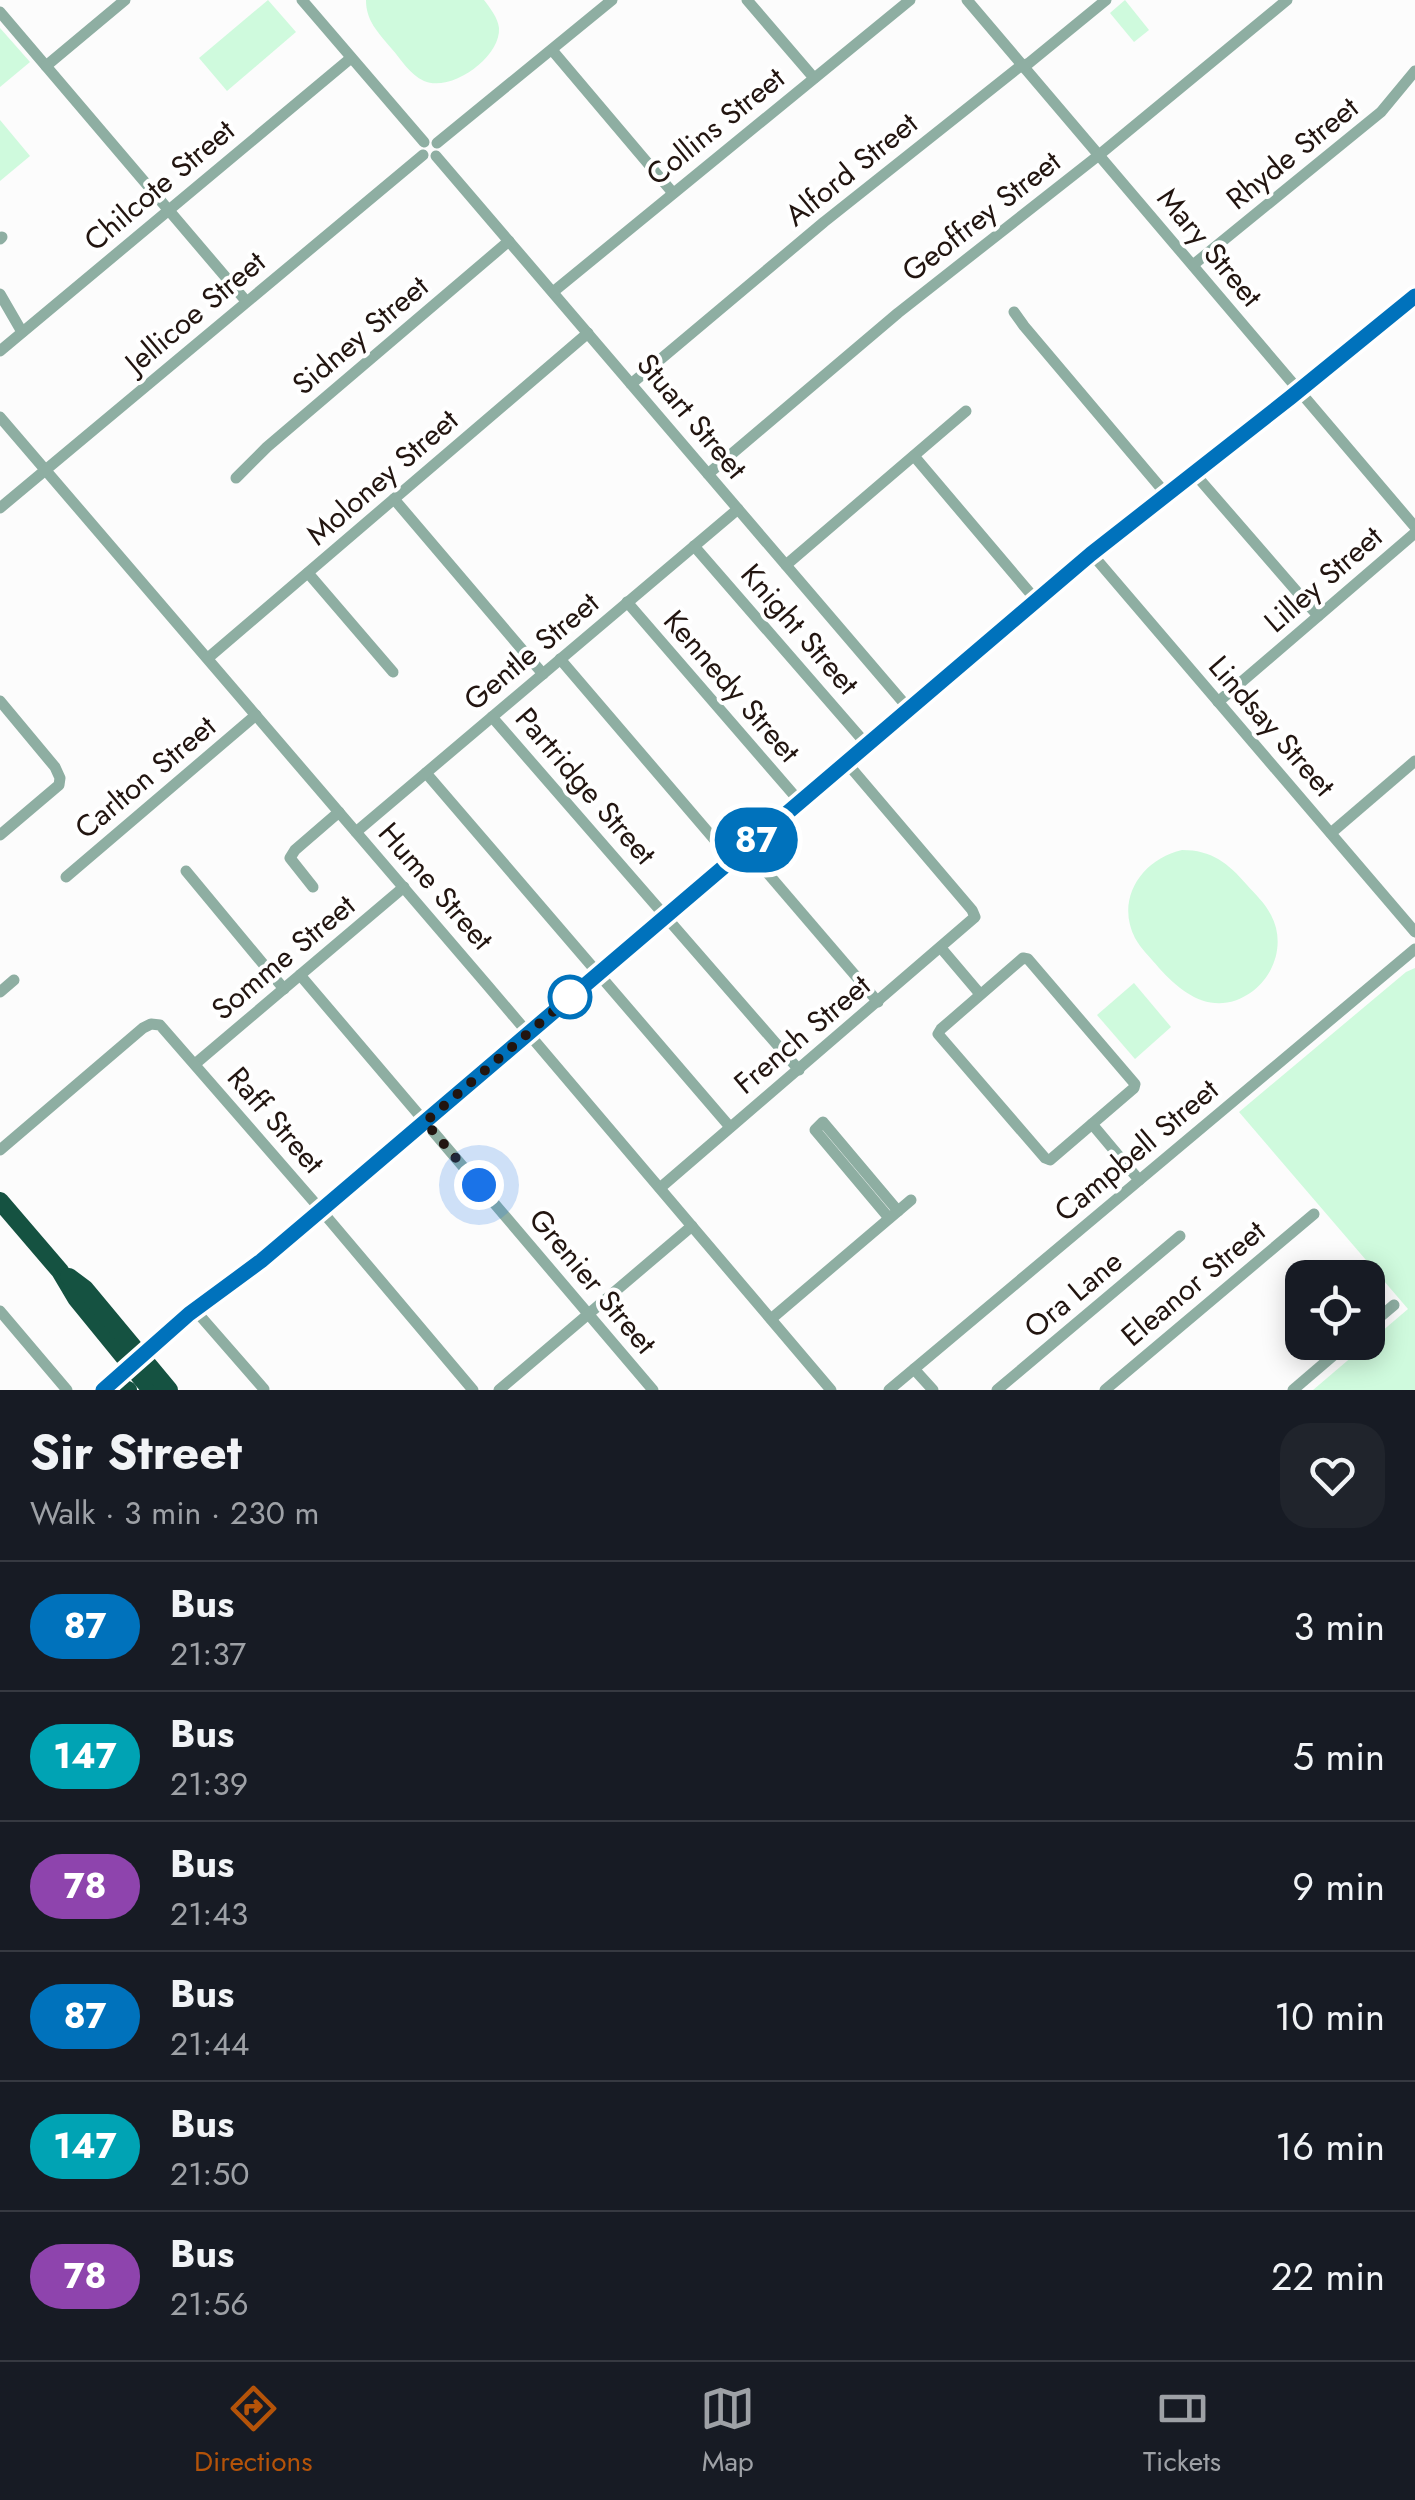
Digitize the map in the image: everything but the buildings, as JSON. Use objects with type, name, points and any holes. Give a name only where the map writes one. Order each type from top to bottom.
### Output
[{"type":"highway","points":[[0,1200],[60,1271],[85,1289],[136,1360],[152,1390]]},
{"type":"highway","points":[[136,1360],[169,1390]]},
{"type":"main road","points":[[113,1388],[136,1360],[261,1261],[1036,600],[1415,296]]},
{"type":"street","points":[[46,66],[124,0]]},
{"type":"street","name":"Stuart Street","points":[[302,0],[909,709]]},
{"type":"street","name":"Jellicoe Street","points":[[0,508],[612,0]]},
{"type":"street","points":[[747,0],[814,78]]},
{"type":"street","name":"Collins Street","points":[[553,292],[910,0]]},
{"type":"street","name":"Mary Street","points":[[967,0],[1415,530]]},
{"type":"street","name":"Alford Street","points":[[632,384],[824,222],[1106,0]]},
{"type":"street","name":"Geoffrey Street","points":[[708,474],[898,314],[1287,0]]},
{"type":"street","points":[[0,12],[246,301]]},
{"type":"street","points":[[552,50],[673,193]]},
{"type":"street","name":"Chilcote Street","points":[[0,350],[351,58]]},
{"type":"street","name":"Rhyde Street","points":[[1194,265],[1381,112],[1415,72]]},
{"type":"street","name":"Sidney Street","points":[[239,469],[509,241]]},
{"type":"street","points":[[0,294],[22,332]]},
{"type":"street","points":[[1014,312],[1166,494]]},
{"type":"street","name":"Moloney Street","points":[[208,658],[588,334]]},
{"type":"street","points":[[786,565],[966,411]]},
{"type":"street","name":"Hume Street","points":[[0,417],[831,1390]]},
{"type":"street","points":[[914,456],[1036,600]]},
{"type":"street","points":[[1194,472],[1318,616]]},
{"type":"street","points":[[394,499],[542,674]]},
{"type":"street","name":"Gentle Street","points":[[356,832],[738,508]]},
{"type":"street","name":"Lilley Street","points":[[1218,702],[1415,530]]},
{"type":"street","name":"Knight Street","points":[[694,546],[867,745]]},
{"type":"street","name":"Lindsay Street","points":[[1091,554],[1415,932]]},
{"type":"street","points":[[308,573],[393,672]]},
{"type":"street","name":"Kennedy Street","points":[[627,602],[800,802]]},
{"type":"street","points":[[560,659],[732,860]]},
{"type":"street","points":[[0,701],[55,766],[60,778],[60,785],[0,835]]},
{"type":"street","name":"Carlton Street","points":[[66,877],[256,715]]},
{"type":"street","name":"Partridge Street","points":[[492,717],[799,1070]]},
{"type":"street","points":[[1331,833],[1415,761]]},
{"type":"street","name":"French Street","points":[[660,1188],[975,917],[846,762]]},
{"type":"street","points":[[426,772],[730,1128]]},
{"type":"street","points":[[313,887],[291,860],[292,854],[339,812]]},
{"type":"street","points":[[746,848],[878,1002]]},
{"type":"street","points":[[186,871],[284,989]]},
{"type":"street","name":"Somme Street","points":[[195,1064],[404,887]]},
{"type":"street","points":[[941,948],[980,994]]},
{"type":"street","name":"Campbell Street","points":[[890,1390],[1415,950]]},
{"type":"street","points":[[1026,958],[1134,1082],[1135,1087],[1052,1160],[1047,1160],[939,1036],[938,1031],[980,994],[1026,958]]},
{"type":"street","name":"Grenier Street","points":[[300,975],[653,1390]]},
{"type":"street","points":[[0,992],[14,980]]},
{"type":"street","name":"Raff Street","points":[[0,1150],[144,1028],[154,1024],[165,1029],[473,1390]]},
{"type":"street","points":[[824,1122],[894,1214],[815,1130],[824,1122]]},
{"type":"street","points":[[1092,1124],[1140,1180]]},
{"type":"street","points":[[770,1319],[910,1200]]},
{"type":"street","name":"Eleanor Street","points":[[1105,1390],[1314,1214]]},
{"type":"street","points":[[499,1390],[692,1226]]},
{"type":"street","name":"Ora Lane","points":[[998,1390],[1180,1236]]},
{"type":"street","points":[[1385,1313],[1394,1305]]},
{"type":"street","points":[[195,1310],[264,1389]]},
{"type":"street","points":[[0,1312],[67,1390]]},
{"type":"street","points":[[1293,1390],[1328,1360]]},
{"type":"street","points":[[914,1369],[933,1390]]},
{"type":"green space","points":[[268,0],[296,32],[227,91],[199,58]]},
{"type":"green space","points":[[366,0],[484,0],[497,21],[497,39],[483,61],[460,77],[447,82],[424,81],[410,71],[377,31]]},
{"type":"green space","points":[[1125,0],[1149,30],[1134,42],[1110,13]]},
{"type":"green space","points":[[0,28],[30,62],[0,87]]},
{"type":"green space","points":[[0,120],[30,156],[0,181]]},
{"type":"green space","points":[[1182,850],[1202,852],[1226,864],[1263,903],[1275,925],[1278,946],[1272,966],[1261,984],[1239,999],[1214,1003],[1190,995],[1169,978],[1135,938],[1128,909],[1136,883],[1155,862]]},
{"type":"green space","points":[[1415,968],[1415,1390],[1313,1390],[1348,1360],[1385,1360],[1385,1329],[1408,1309],[1385,1282],[1385,1260],[1366,1260],[1239,1112]]},
{"type":"green space","points":[[1134,983],[1171,1027],[1135,1059],[1097,1015]]},
{"type":"bus line","name":"87","points":[[103,1390],[189,1314],[261,1261],[1091,554],[1415,296]]},
{"type":"route","points":[[479,1185],[425,1122],[570,997]]}]
